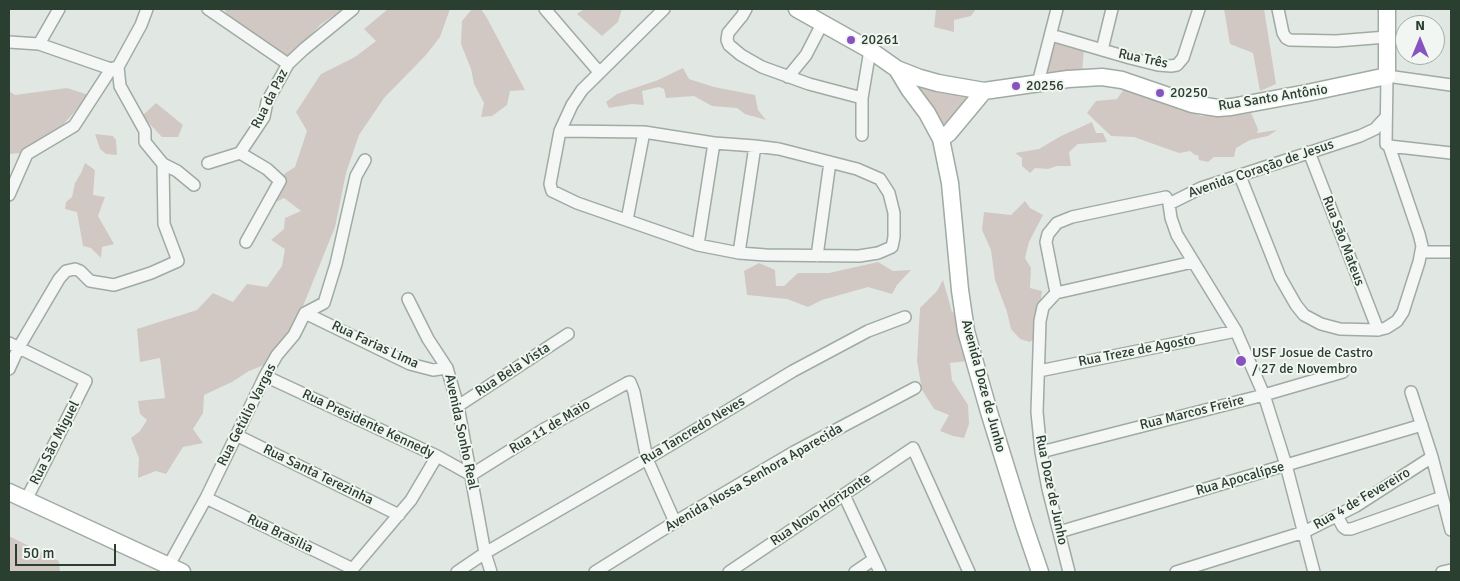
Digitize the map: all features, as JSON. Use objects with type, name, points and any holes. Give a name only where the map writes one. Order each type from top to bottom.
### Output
[{"type":"main road","points":[[796,9],[870,50],[897,69]]},
{"type":"main road","points":[[1387,9],[1387,76]]},
{"type":"main road","name":"Rua Santo Antônio","points":[[897,69],[938,83],[984,91],[1081,78],[1112,78],[1192,104],[1218,108],[1358,84],[1387,76]]},
{"type":"main road","name":"Avenida Doze de Junho","points":[[897,69],[926,112],[941,139],[950,183],[960,290],[966,331],[989,412],[1040,572]]},
{"type":"main road","points":[[941,139],[956,125],[984,91]]},
{"type":"main road","points":[[9,492],[176,569]]},
{"type":"street","points":[[39,44],[59,9]]},
{"type":"street","points":[[9,195],[27,154],[74,126],[141,25],[146,9]]},
{"type":"street","points":[[208,9],[288,64]]},
{"type":"street","name":"Rua da Paz","points":[[240,153],[264,117],[267,102],[288,64],[304,48],[353,9]]},
{"type":"street","points":[[545,9],[600,72]]},
{"type":"street","points":[[560,131],[644,132],[714,143],[779,149],[857,169],[880,179],[887,188],[892,202],[894,226],[892,247],[870,255],[817,256],[739,253],[698,244],[627,220],[577,203],[554,193],[550,189],[560,131],[572,105],[582,90],[664,9]]},
{"type":"street","points":[[746,9],[730,31],[726,40],[741,55],[762,67],[788,77],[862,98]]},
{"type":"street","points":[[1038,83],[1057,9]]},
{"type":"street","points":[[1102,50],[1112,9]]},
{"type":"street","name":"Rua Três","points":[[1051,35],[1158,65],[1177,65],[1183,58],[1187,48],[1199,9]]},
{"type":"street","points":[[1278,9],[1283,33],[1290,40],[1336,41],[1387,37]]},
{"type":"street","points":[[788,77],[806,55],[822,24]]},
{"type":"street","points":[[9,42],[39,44],[114,68]]},
{"type":"street","points":[[862,135],[862,98],[870,50]]},
{"type":"street","points":[[114,68],[120,86],[145,131],[145,142],[163,164],[194,185]]},
{"type":"street","points":[[1240,176],[1280,277],[1300,310],[1312,320],[1329,327],[1378,330],[1394,324],[1403,312],[1421,252],[1420,234],[1389,146],[1386,144],[1387,76],[1451,85]]},
{"type":"street","name":"Avenida Coração de Jesus","points":[[1314,572],[1286,465],[1264,394],[1236,331],[1192,262],[1174,228],[1169,204],[1201,188],[1375,129],[1386,117]]},
{"type":"street","points":[[627,220],[644,132]]},
{"type":"street","points":[[698,244],[714,143]]},
{"type":"street","points":[[739,253],[755,146]]},
{"type":"street","points":[[1389,146],[1451,153]]},
{"type":"street","name":"Rua São Mateus","points":[[1309,152],[1378,330]]},
{"type":"street","points":[[208,163],[240,153],[267,169],[279,179],[280,182],[246,242]]},
{"type":"street","points":[[305,312],[324,303],[336,264],[356,176],[365,160]]},
{"type":"street","points":[[817,256],[830,162]]},
{"type":"street","points":[[9,369],[14,345],[59,278],[66,271],[75,269],[80,271],[90,281],[114,285],[178,261],[164,224],[163,164]]},
{"type":"street","points":[[1166,198],[1072,217],[1056,223],[1048,234],[1046,242],[1056,292],[1192,262]]},
{"type":"street","points":[[1421,252],[1451,252]]},
{"type":"street","name":"Rua Doze de Junho","points":[[1056,292],[1047,301],[1041,314],[1037,412],[1041,452],[1048,489],[1069,572]]},
{"type":"street","name":"Avenida Sonho Real","points":[[408,300],[428,339],[447,368],[458,406],[485,553],[491,572]]},
{"type":"street","name":"Rua Farias Lima","points":[[305,312],[410,364],[433,370],[447,368]]},
{"type":"street","name":"Rua Getúlio Vargas","points":[[176,569],[206,498],[264,376],[277,355],[294,335],[305,312]]},
{"type":"street","name":"Rua Tancredo Neves","points":[[457,572],[485,553],[793,371],[849,340],[905,317]]},
{"type":"street","name":"Rua Treze de Agosto","points":[[1039,371],[1236,331]]},
{"type":"street","name":"Rua Bela Vista","points":[[458,406],[568,334]]},
{"type":"street","name":"Rua São Miguel","points":[[14,345],[86,382],[26,500]]},
{"type":"street","name":"Rua Marcos Freire","points":[[1041,452],[1343,372]]},
{"type":"street","name":"Rua Presidente Kennedy","points":[[264,376],[437,456],[471,475]]},
{"type":"street","name":"Rua 11 de Maio","points":[[471,475],[546,428],[630,382],[634,392],[647,459]]},
{"type":"street","name":"Avenida Nossa Senhora Aparecida","points":[[595,572],[675,522],[794,452],[915,388]]},
{"type":"street","points":[[1411,392],[1432,457],[1451,530]]},
{"type":"street","name":"Rua Apocalípse","points":[[1059,532],[1422,424]]},
{"type":"street","name":"Rua Santa Terezinha","points":[[236,435],[399,515]]},
{"type":"street","name":"Rua Novo Horizonte","points":[[729,572],[913,448],[969,572]]},
{"type":"street","points":[[352,571],[411,500],[437,456]]},
{"type":"street","name":"Rua 4 de Fevereiro","points":[[1176,572],[1304,532],[1337,516],[1380,491],[1432,457]]},
{"type":"street","points":[[647,459],[675,522]]},
{"type":"street","points":[[844,496],[880,572]]},
{"type":"street","points":[[1337,516],[1343,527],[1352,529],[1442,497]]},
{"type":"street","name":"Rua Brasilia","points":[[206,498],[352,571]]},
{"type":"street","points":[[855,572],[874,558]]},
{"type":"street","points":[[1442,572],[1451,570]]},
{"type":"shaded area","points":[[224,9],[343,9],[320,25],[288,60],[232,22]]},
{"type":"shaded area","points":[[388,9],[450,9],[440,37],[426,55],[384,98],[359,135],[346,173],[335,227],[293,331],[266,364],[204,395],[203,413],[193,429],[203,443],[183,447],[166,474],[156,471],[138,478],[139,458],[131,438],[140,431],[147,420],[140,414],[138,401],[165,398],[160,358],[140,362],[137,329],[197,310],[213,293],[233,302],[247,284],[267,287],[282,266],[285,249],[271,240],[284,229],[285,218],[301,211],[284,198],[276,202],[284,174],[295,167],[307,131],[296,112],[321,74],[355,57],[376,41],[364,29]]},
{"type":"shaded area","points":[[472,9],[481,9],[487,18],[525,90],[510,91],[507,105],[492,116],[481,117],[484,103],[474,84],[471,69],[461,44],[462,21]]},
{"type":"shaded area","points":[[584,9],[622,9],[618,22],[602,36],[577,14]]},
{"type":"shaded area","points":[[936,9],[976,9],[971,16],[954,20],[954,32],[934,27]]},
{"type":"shaded area","points":[[1224,9],[1264,9],[1276,84],[1260,91],[1253,53],[1230,44]]},
{"type":"shaded area","points":[[1057,39],[1084,49],[1082,73],[1044,74],[1050,48]]},
{"type":"shaded area","points":[[683,68],[689,79],[714,87],[755,95],[758,110],[766,120],[745,114],[737,108],[712,106],[694,96],[666,98],[664,89],[659,87],[642,91],[644,105],[632,104],[609,108],[606,102],[617,94],[658,80]]},
{"type":"shaded area","points":[[898,73],[982,92],[942,137]]},
{"type":"shaded area","points":[[67,88],[89,95],[57,132],[22,153],[9,154],[9,91],[15,95]]},
{"type":"shaded area","points":[[1124,89],[1201,116],[1227,116],[1251,113],[1258,129],[1257,133],[1277,130],[1268,136],[1250,140],[1236,148],[1234,157],[1214,157],[1208,162],[1199,160],[1198,155],[1190,151],[1179,153],[1134,137],[1111,136],[1087,113],[1096,101],[1117,99]]},
{"type":"shaded area","points":[[156,103],[183,125],[178,137],[162,137],[142,116]]},
{"type":"shaded area","points":[[1092,122],[1096,133],[1103,133],[1107,142],[1078,144],[1069,152],[1071,166],[1057,166],[1048,169],[1035,168],[1030,173],[1022,166],[1022,158],[1015,153],[1039,149],[1061,136]]},
{"type":"shaded area","points":[[95,134],[113,136],[116,140],[117,155],[106,154],[100,149]]},
{"type":"shaded area","points":[[85,163],[95,170],[93,195],[105,197],[98,216],[114,244],[102,247],[101,258],[91,248],[83,246],[77,212],[65,209],[66,202],[72,197],[75,183]]},
{"type":"shaded area","points":[[1025,201],[1030,208],[1043,215],[1029,242],[1025,258],[1031,268],[1030,288],[1042,291],[1036,337],[1030,342],[1020,339],[1011,329],[995,280],[991,250],[982,230],[984,212],[1011,215]]},
{"type":"shaded area","points":[[878,262],[893,271],[911,270],[897,285],[892,294],[868,287],[822,300],[808,307],[787,299],[747,295],[744,271],[759,263],[775,270],[776,286],[784,286],[798,273],[829,273]]},
{"type":"shaded area","points":[[943,280],[952,312],[962,314],[956,326],[968,361],[950,363],[952,380],[968,405],[969,424],[964,438],[940,431],[949,415],[934,409],[922,390],[917,361],[920,308],[937,291]]},
{"type":"shaded area","points":[[9,536],[59,561],[60,572],[9,572]]},
{"type":"place","name":"20261","points":[[851,40]]},
{"type":"place","name":"20256","points":[[1016,86]]},
{"type":"place","name":"20250","points":[[1160,93]]},
{"type":"place","name":"USF Josue de Castro / 27 de Novembro","points":[[1241,361]]}]
